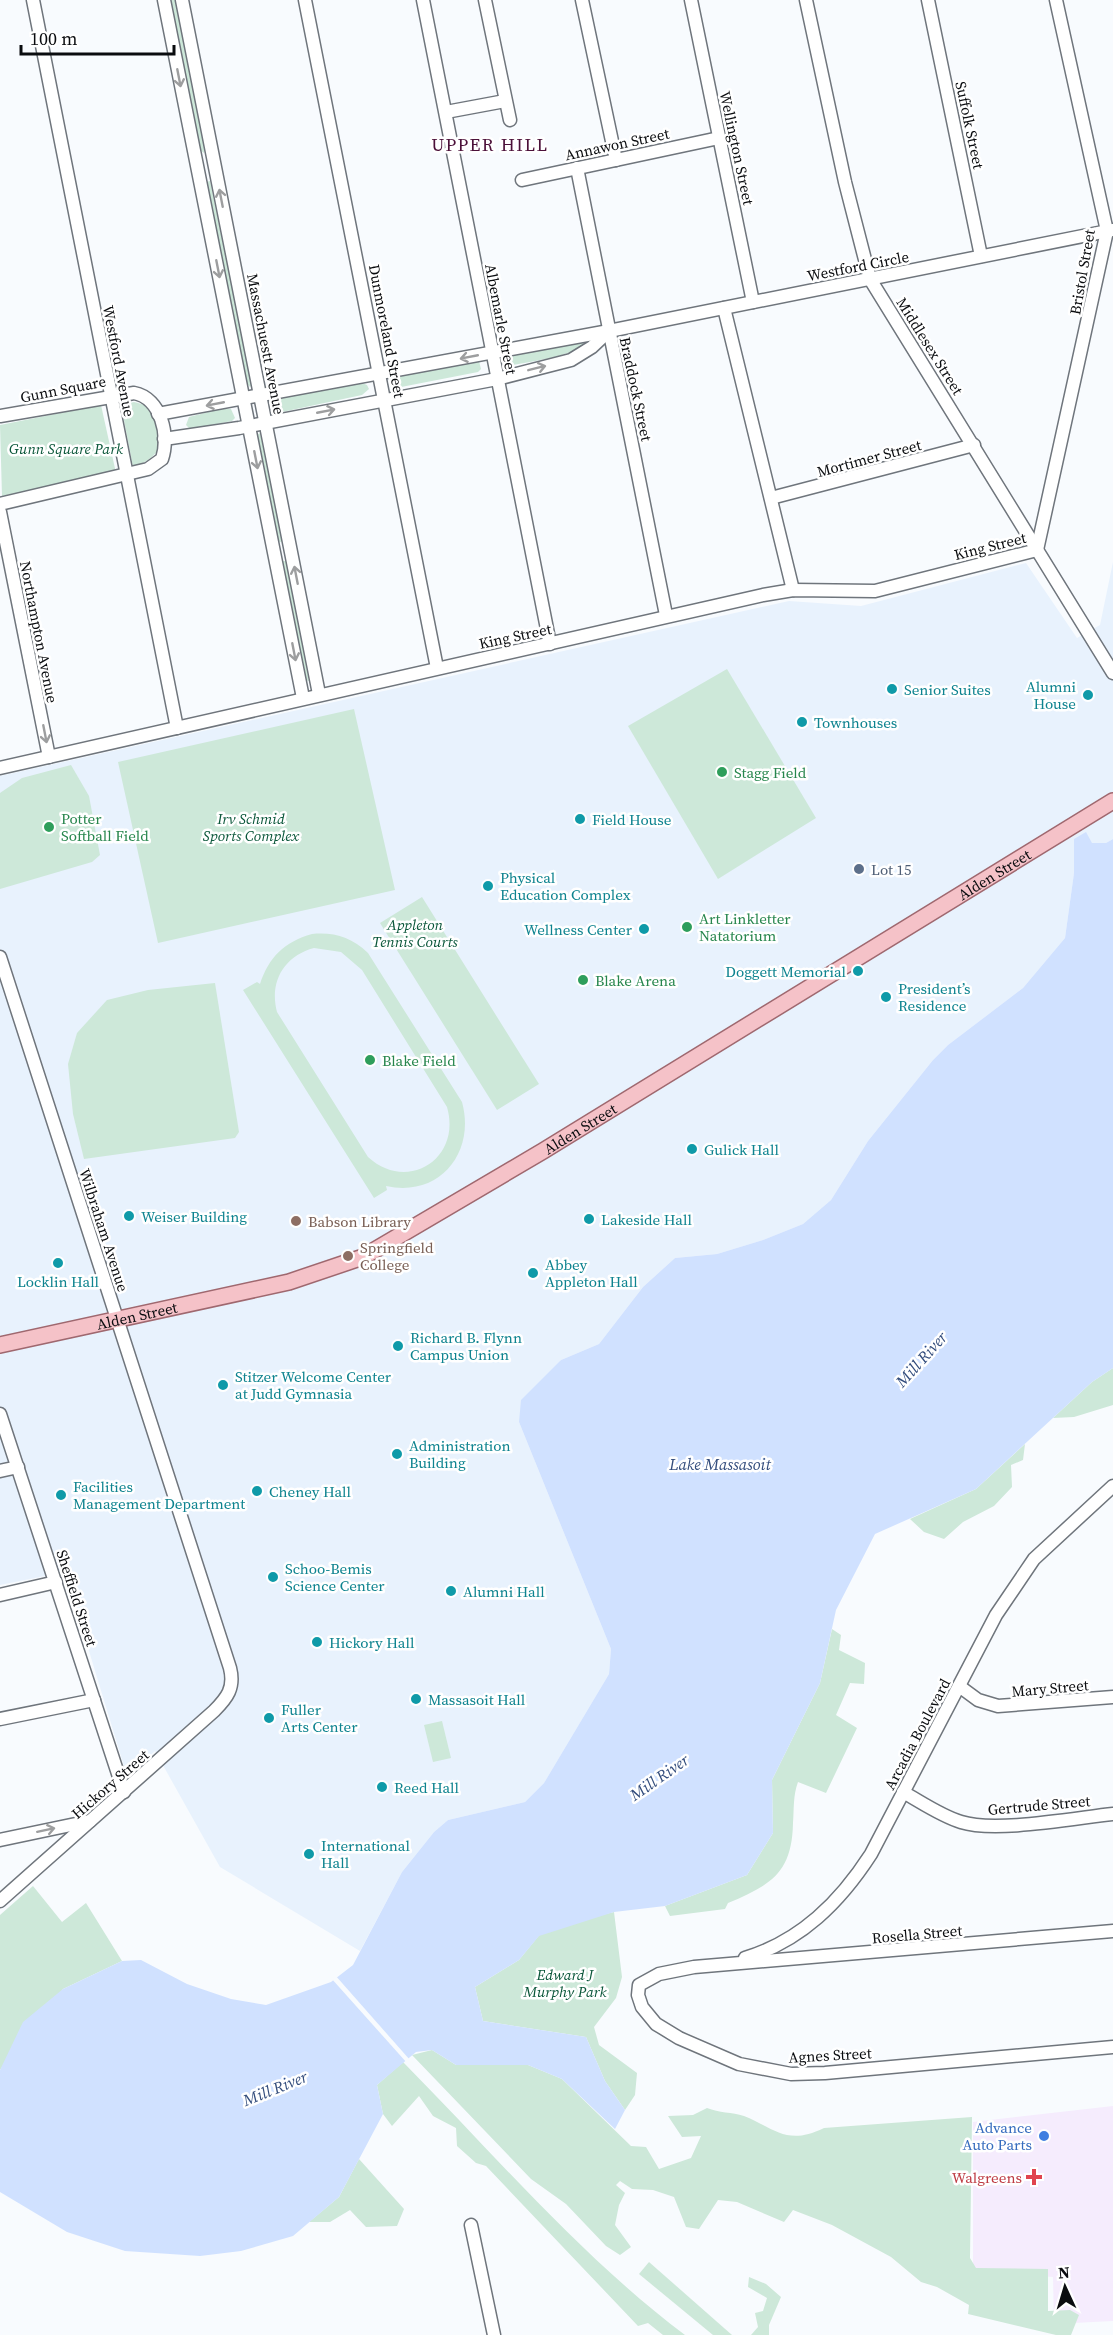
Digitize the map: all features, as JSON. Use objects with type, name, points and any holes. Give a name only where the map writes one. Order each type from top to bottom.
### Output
[{"type":"main road","name":"Alden Street","points":[[0,1346],[307,1278],[351,1263],[388,1245],[1113,801]]},
{"type":"street","name":"Westford Avenue","points":[[33,0],[177,728]]},
{"type":"street","points":[[164,0],[303,698]]},
{"type":"street","name":"Massachuestt Avenue","points":[[182,0],[319,694]]},
{"type":"street","name":"Dunmoreland Street","points":[[305,0],[386,400],[437,668]]},
{"type":"street","name":"Albemarle Street","points":[[423,0],[550,644]]},
{"type":"street","points":[[485,0],[510,120]]},
{"type":"street","points":[[582,0],[616,160]]},
{"type":"street","name":"Wellington Street","points":[[691,0],[753,302]]},
{"type":"street","name":"Middlesex Street","points":[[806,0],[845,182],[870,279],[1113,674]]},
{"type":"street","name":"Suffolk Street","points":[[928,0],[981,256]]},
{"type":"street","name":"Bristol Street","points":[[1037,550],[1110,231],[1056,0]]},
{"type":"street","points":[[446,112],[505,101]]},
{"type":"street","name":"Annawon Street","points":[[522,180],[719,138]]},
{"type":"street","points":[[198,169],[215,166]]},
{"type":"street","name":"Braddock Street","points":[[577,168],[666,615]]},
{"type":"street","name":"Westford Circle","points":[[158,414],[609,331],[1110,231]]},
{"type":"street","points":[[724,308],[793,590]]},
{"type":"street","name":"Westford Circle","points":[[164,439],[266,423],[498,378],[571,360],[592,347],[609,331]]},
{"type":"street","name":"Gunn Square","points":[[0,416],[111,395],[144,395],[151,400],[158,414]]},
{"type":"street","points":[[0,504],[148,469],[159,462],[163,455],[164,439],[158,414]]},
{"type":"street","name":"Mortimer Street","points":[[771,498],[974,445]]},
{"type":"street","name":"Northampton Avenue","points":[[0,512],[49,757]]},
{"type":"street","points":[[274,552],[291,549]]},
{"type":"street","name":"King Street","points":[[0,768],[319,694],[550,644],[666,615],[793,590],[875,591],[1037,550]]},
{"type":"street","name":"Wilbraham Avenue","points":[[0,957],[230,1668],[232,1683]]},
{"type":"street","name":"Sheffield Street","points":[[0,1414],[124,1792]]},
{"type":"street","points":[[0,1471],[18,1467]]},
{"type":"street","name":"Arcadia Boulevard","points":[[724,1964],[775,1946],[825,1912],[849,1885],[867,1859],[996,1614],[1023,1571],[1048,1544],[1113,1486]]},
{"type":"street","points":[[0,1595],[56,1582]]},
{"type":"street","name":"Hickory Street","points":[[0,1901],[222,1703],[232,1683]]},
{"type":"street","name":"Mary Street","points":[[959,1686],[982,1702],[1003,1707],[1113,1697]]},
{"type":"street","points":[[0,1719],[94,1700]]},
{"type":"street","name":"Gertrude Street","points":[[903,1792],[953,1819],[969,1824],[1000,1825],[1113,1814]]},
{"type":"street","points":[[0,1839],[92,1821]]},
{"type":"street","name":"Rosella Street","points":[[724,1964],[1113,1931]]},
{"type":"street","name":"Agnes Street","points":[[724,1964],[679,1969],[650,1978],[639,1985],[639,2001],[650,2019],[663,2030],[750,2067],[809,2074],[1113,2047]]},
{"type":"street","points":[[471,2225],[494,2335]]},
{"type":"shaded area","name":"Springfield College","points":[[1113,562],[1113,839],[1106,843],[1092,843],[1074,839],[1074,873],[1065,938],[1023,988],[948,1045],[933,1060],[868,1141],[831,1200],[803,1224],[763,1240],[717,1254],[675,1258],[643,1287],[599,1344],[561,1360],[519,1422],[611,1649],[609,1674],[544,1783],[525,1802],[448,1820],[434,1832],[402,1872],[360,1951],[220,1867],[155,1751],[127,1776],[65,1572],[0,1585],[0,776],[789,601],[861,606],[1026,563],[1077,638],[1100,625]]},
{"type":"shaded area","points":[[1113,2106],[1113,2321],[1054,2324],[1053,2277],[973,2271],[973,2122]]},
{"type":"green space","points":[[170,0],[175,0],[205,148],[204,153],[200,150]]},
{"type":"green space","points":[[210,181],[252,385],[250,387],[245,381],[206,182]]},
{"type":"green space","points":[[597,336],[578,349],[558,356],[513,365],[505,361],[506,355]]},
{"type":"green space","points":[[479,361],[481,369],[478,372],[396,388],[390,386],[390,377]]},
{"type":"green space","points":[[360,382],[367,385],[369,389],[362,395],[282,412],[273,405],[280,398]]},
{"type":"green space","points":[[134,402],[147,406],[162,415],[169,433],[155,454],[133,467],[121,405]]},
{"type":"green space","name":"Gunn Square Park","points":[[101,405],[116,473],[2,496],[0,425]]},
{"type":"green space","points":[[220,409],[231,409],[235,418],[232,421],[190,429],[186,425],[189,417]]},
{"type":"green space","points":[[260,433],[283,540],[281,542],[277,541],[257,435]]},
{"type":"green space","points":[[281,561],[288,561],[309,681],[305,680]]},
{"type":"green space","name":"Stagg Field","points":[[727,669],[816,818],[718,879],[628,726]]},
{"type":"green space","name":"Irv Schmid Sports Complex","points":[[354,709],[395,890],[158,943],[118,762]]},
{"type":"green space","points":[[71,765],[89,796],[100,855],[92,862],[0,889],[0,793],[22,778]]},
{"type":"green space","name":"Appleton Tennis Courts","points":[[422,897],[539,1084],[497,1110],[380,923]]},
{"type":"green space","points":[[312,934],[335,935],[349,939],[368,953],[462,1102],[465,1121],[458,1154],[449,1168],[437,1178],[422,1185],[405,1188],[386,1186],[387,1190],[374,1198],[243,990],[257,982],[260,984],[273,958],[286,946]],"holes":[[[314,948],[341,952],[362,970],[447,1107],[450,1126],[446,1142],[439,1155],[428,1165],[414,1171],[399,1172],[383,1167],[368,1157],[277,1012],[275,1001],[277,981],[281,972],[294,957]]]},
{"type":"green space","points":[[215,983],[239,1132],[235,1138],[84,1159],[73,1114],[68,1064],[77,1033],[107,1000],[148,990]]},
{"type":"green space","points":[[1113,1368],[1113,1405],[1074,1417],[1053,1418],[1092,1382]]},
{"type":"green space","points":[[1025,1444],[1023,1460],[1011,1465],[1012,1487],[994,1506],[963,1522],[944,1539],[924,1532],[910,1519],[976,1489]]},
{"type":"green space","points":[[832,1629],[841,1635],[839,1650],[865,1663],[864,1684],[850,1683],[836,1715],[857,1728],[826,1793],[798,1782],[794,1797],[792,1840],[788,1854],[783,1866],[767,1883],[728,1903],[725,1909],[670,1916],[665,1906],[747,1875],[773,1833],[772,1780],[820,1683]]},
{"type":"green space","points":[[442,1721],[451,1758],[433,1762],[424,1725]]},
{"type":"green space","points":[[33,1886],[62,1922],[86,1903],[122,1961],[63,1989],[0,2070],[0,1915]]},
{"type":"green space","name":"Edward J Murphy Park","points":[[614,1912],[622,1977],[616,1998],[594,2027],[599,2045],[637,2073],[635,2095],[625,2110],[605,2081],[586,2037],[483,2021],[475,1987],[519,1960],[545,1928]]},
{"type":"green space","points":[[432,2050],[456,2065],[528,2065],[562,2079],[631,2146],[646,2147],[659,2169],[691,2158],[701,2136],[682,2137],[668,2116],[693,2115],[707,2108],[744,2116],[791,2136],[800,2136],[824,2128],[972,2117],[970,2258],[976,2268],[1048,2269],[1048,2311],[1070,2310],[1079,2315],[1071,2335],[1056,2335],[968,2314],[969,2305],[937,2287],[921,2282],[891,2257],[832,2225],[793,2210],[784,2222],[737,2202],[718,2200],[699,2229],[686,2227],[674,2197],[653,2190],[632,2189],[620,2181],[616,2185],[625,2193],[619,2205],[615,2225],[631,2247],[620,2255],[606,2246],[566,2204],[531,2179],[412,2055]]},
{"type":"green space","points":[[403,2062],[574,2238],[610,2272],[685,2335],[663,2335],[648,2323],[638,2326],[486,2166],[476,2163],[457,2146],[456,2128],[433,2116],[419,2096],[392,2126],[383,2114],[377,2085]]},
{"type":"green space","points":[[359,2159],[404,2209],[397,2226],[366,2227],[350,2210],[330,2222],[309,2222],[339,2197]]},
{"type":"green space","points":[[649,2262],[732,2335],[713,2335],[639,2274]]},
{"type":"green space","points":[[749,2277],[766,2284],[781,2297],[769,2325],[769,2335],[751,2335],[758,2327],[755,2313],[763,2311],[767,2298],[748,2287]]},
{"type":"water","name":"Lake Massasoit","points":[[1086,832],[1092,843],[1106,843],[1113,839],[1113,1368],[1092,1382],[976,1489],[875,1534],[836,1610],[820,1683],[772,1780],[773,1833],[747,1875],[665,1906],[614,1912],[539,1936],[519,1960],[475,1987],[483,2021],[586,2037],[605,2081],[625,2110],[615,2129],[562,2079],[528,2065],[456,2065],[432,2050],[416,2052],[377,2085],[383,2114],[339,2197],[293,2236],[241,2251],[200,2256],[125,2251],[67,2232],[0,2192],[0,2070],[23,2022],[63,1989],[122,1961],[141,1960],[187,1984],[231,1999],[266,2005],[331,1982],[353,1965],[402,1872],[434,1832],[448,1820],[525,1802],[544,1783],[609,1674],[611,1649],[519,1422],[521,1400],[561,1360],[599,1344],[643,1287],[675,1258],[717,1254],[763,1240],[803,1224],[831,1200],[868,1141],[933,1060],[948,1045],[1023,988],[1065,938],[1074,873],[1074,839]]},
{"type":"pier","points":[[335,1975],[410,2060],[407,2063],[331,1978]]},
{"type":"place","name":"Senior Suites","points":[[892,689]]},
{"type":"place","name":"Alumni House","points":[[1088,695]]},
{"type":"place","name":"Townhouses","points":[[802,722]]},
{"type":"place","name":"Stagg Field","points":[[722,772]]},
{"type":"place","name":"Field House","points":[[580,819]]},
{"type":"place","name":"Potter Softball Field","points":[[49,827]]},
{"type":"place","name":"Lot 15","points":[[859,869]]},
{"type":"place","name":"Physical Education Complex","points":[[488,886]]},
{"type":"place","name":"Art Linkletter Natatorium","points":[[687,927]]},
{"type":"place","name":"Wellness Center","points":[[644,929]]},
{"type":"place","name":"Doggett Memorial","points":[[858,971]]},
{"type":"place","name":"Blake Arena","points":[[583,980]]},
{"type":"place","name":"President’s Residence","points":[[886,997]]},
{"type":"place","name":"Blake Field","points":[[370,1060]]},
{"type":"place","name":"Gulick Hall","points":[[692,1149]]},
{"type":"place","name":"Weiser Building","points":[[129,1216]]},
{"type":"place","name":"Lakeside Hall","points":[[589,1219]]},
{"type":"place","name":"Babson Library","points":[[296,1221]]},
{"type":"place","name":"Springfield College","points":[[348,1256]]},
{"type":"place","name":"Locklin Hall","points":[[58,1263]]},
{"type":"place","name":"Abbey Appleton Hall","points":[[533,1273]]},
{"type":"place","name":"Richard B. Flynn Campus Union","points":[[398,1346]]},
{"type":"place","name":"Stitzer Welcome Center at Judd Gymnasia","points":[[223,1385]]},
{"type":"place","name":"Administration Building","points":[[397,1454]]},
{"type":"place","name":"Cheney Hall","points":[[257,1491]]},
{"type":"place","name":"Facilities Management Department","points":[[61,1495]]},
{"type":"place","name":"Schoo-Bemis Science Center","points":[[273,1577]]},
{"type":"place","name":"Alumni Hall","points":[[451,1591]]},
{"type":"place","name":"Hickory Hall","points":[[317,1642]]},
{"type":"place","name":"Massasoit Hall","points":[[416,1699]]},
{"type":"place","name":"Fuller Arts Center","points":[[269,1718]]},
{"type":"place","name":"Reed Hall","points":[[382,1787]]},
{"type":"place","name":"International Hall","points":[[309,1854]]},
{"type":"place","name":"Advance Auto Parts","points":[[1044,2136]]},
{"type":"place","name":"Walgreens","points":[[1034,2177]]},
{"type":"district","name":"UPPER HILL","points":[[490,144]]},
{"type":"water label","name":"Mill River","points":[[921,1359]]},
{"type":"water label","name":"Mill River","points":[[659,1777]]},
{"type":"water label","name":"Mill River","points":[[275,2088]]}]
